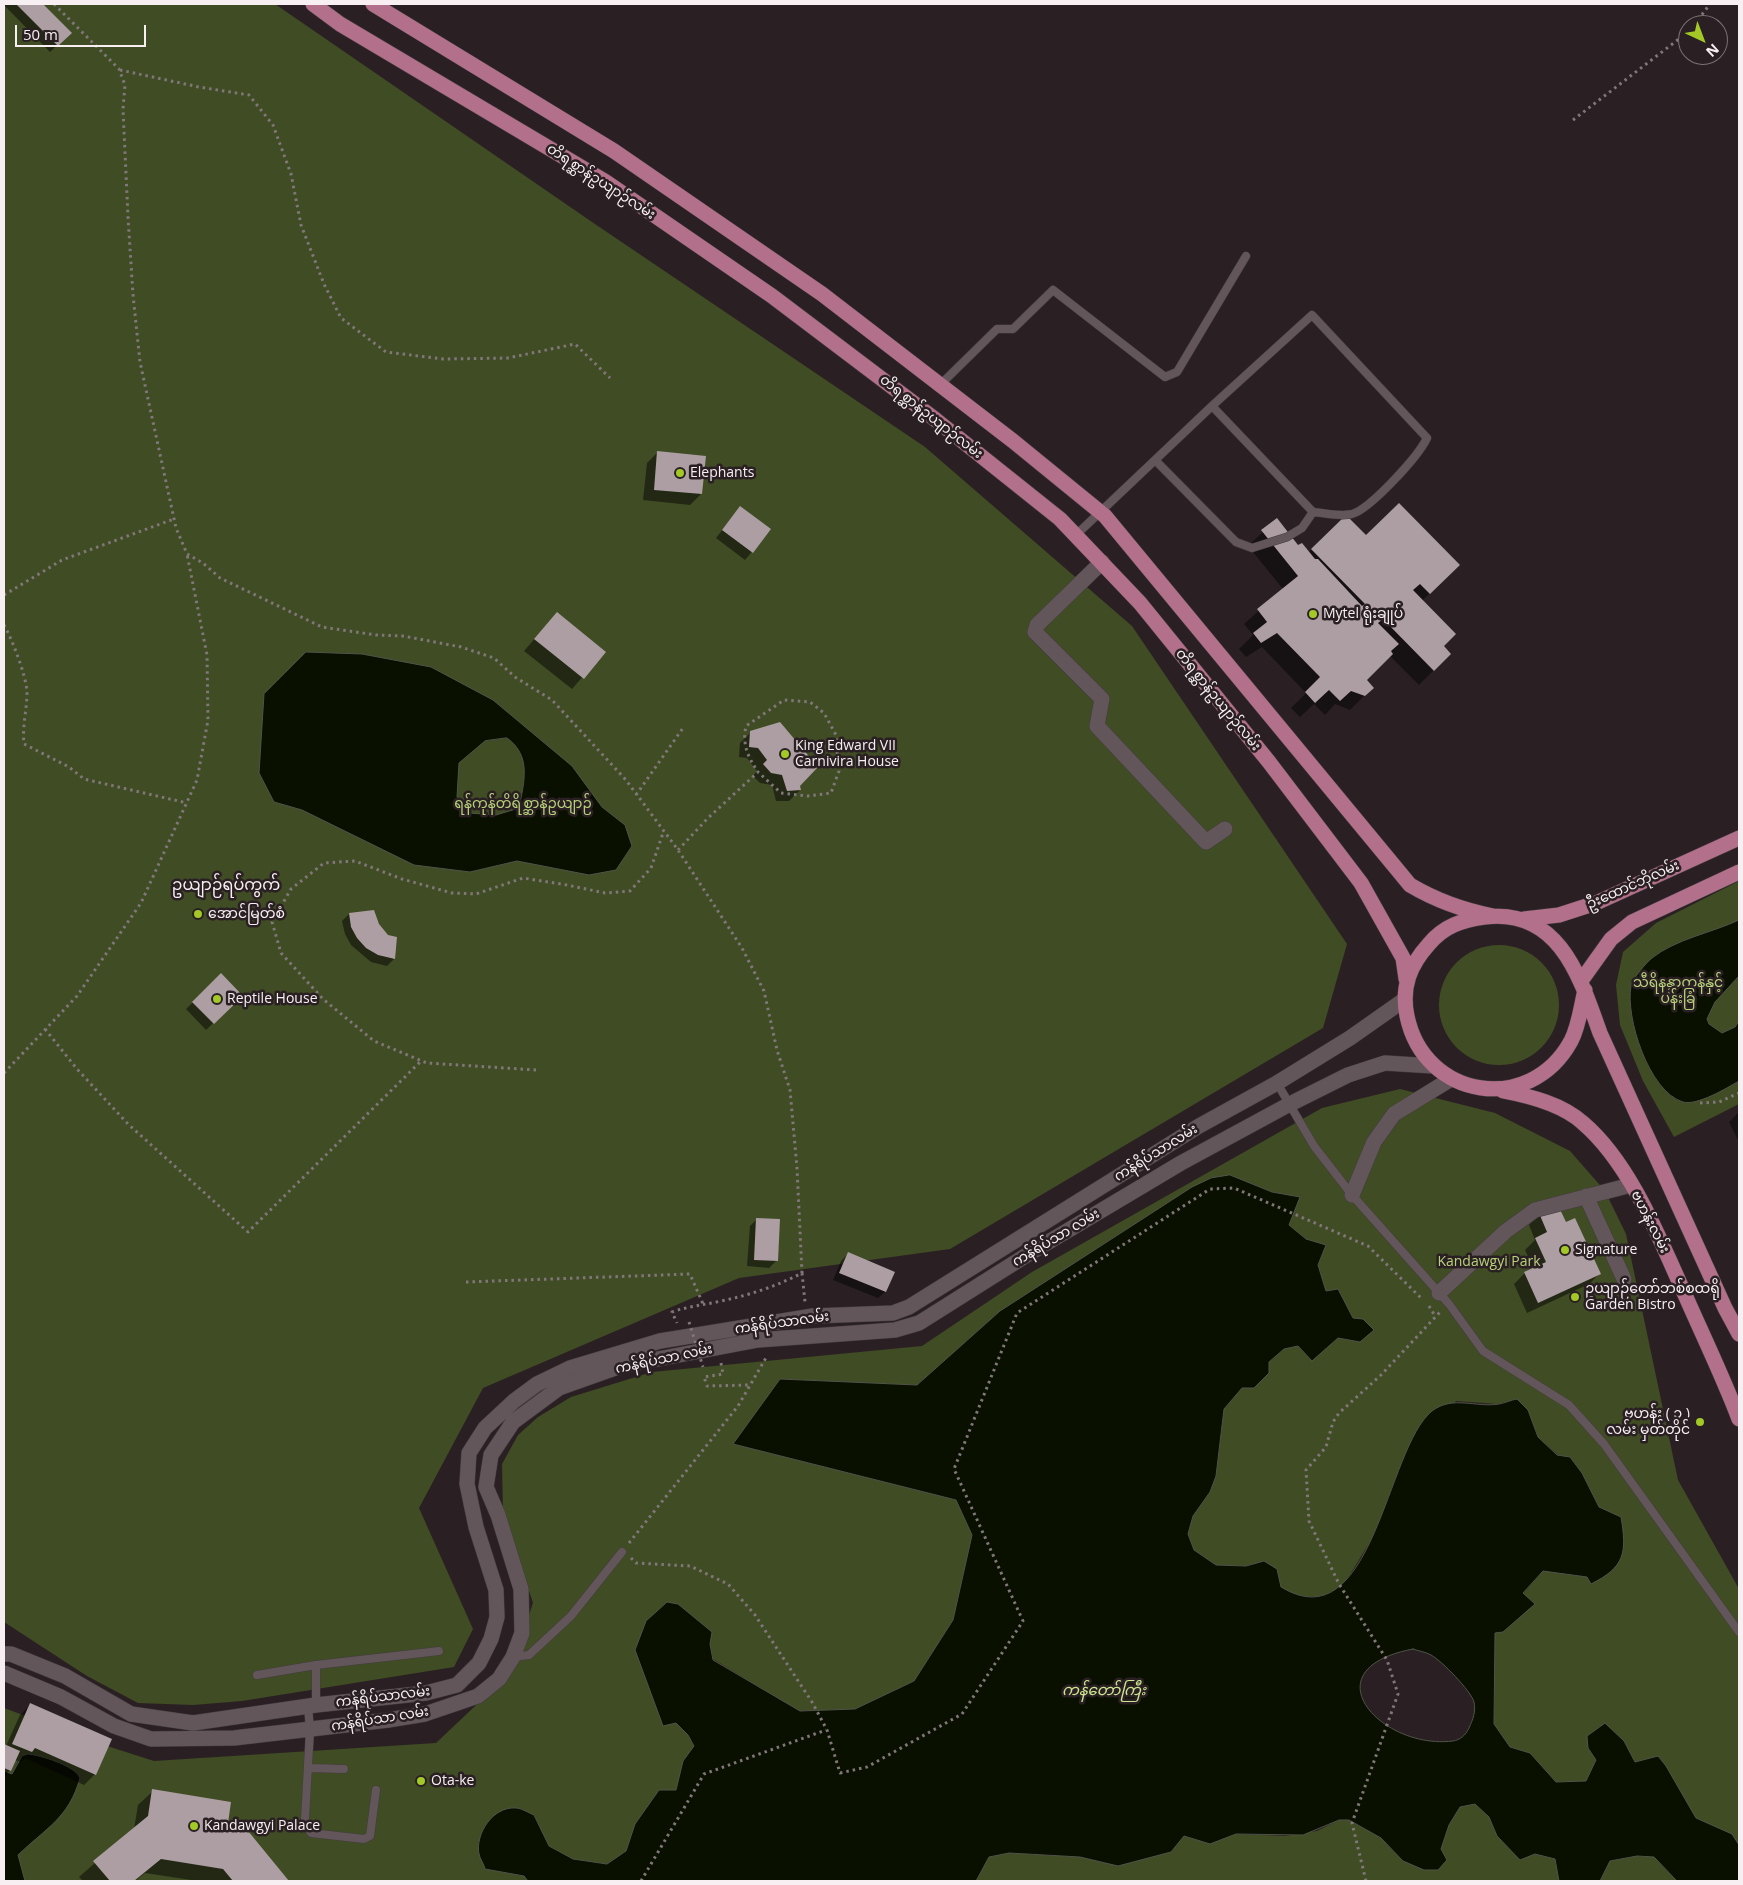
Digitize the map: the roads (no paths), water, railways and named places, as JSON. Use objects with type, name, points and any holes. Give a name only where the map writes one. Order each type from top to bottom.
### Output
[{"type":"main road","name":"တိရစ္ဆာန်ဥယျာဉ်လမ်း","points":[[313,4],[340,24],[606,182],[772,296],[936,420],[1077,534],[1140,603],[1269,762],[1361,883],[1403,958],[1406,979]]},
{"type":"main road","points":[[373,4],[614,151],[822,294],[940,385],[1100,512],[1167,589],[1410,885],[1439,902],[1464,911],[1523,919],[1544,930],[1561,946],[1583,985],[1600,1034],[1725,1308],[1739,1334]]},
{"type":"main road","points":[[1102,562],[1037,625],[1035,632],[1102,699],[1097,726],[1206,842],[1225,829]]},
{"type":"main road","name":"ဦးထောင်ဘိုလမ်း","points":[[1523,919],[1559,916],[1587,906],[1739,838]]},
{"type":"main road","points":[[1493,916],[1463,919],[1438,934],[1419,955],[1406,979],[1404,1000],[1410,1030],[1421,1053],[1433,1066],[1451,1079],[1472,1087],[1494,1089],[1516,1086],[1538,1076],[1558,1060],[1571,1040],[1583,985],[1611,939],[1632,922],[1739,872]]},
{"type":"main road","name":"ကန်ရိပ်သာလမ်း","points":[[6,1652],[65,1676],[131,1714],[193,1723],[312,1705],[426,1693],[457,1684],[479,1664],[491,1639],[497,1617],[496,1590],[476,1527],[467,1484],[469,1453],[485,1428],[537,1384],[570,1368],[660,1341],[806,1318],[893,1313],[909,1307],[1199,1126],[1276,1083],[1350,1038],[1404,1000]]},
{"type":"main road","name":"ကန်ရိပ်သာ လမ်း","points":[[4,1673],[57,1695],[114,1726],[151,1739],[234,1738],[310,1730],[425,1714],[478,1696],[499,1679],[515,1652],[522,1633],[521,1589],[498,1515],[486,1487],[491,1455],[513,1422],[559,1388],[621,1366],[758,1340],[895,1330],[919,1323],[1114,1203],[1288,1105],[1348,1076],[1385,1063],[1433,1066]]},
{"type":"main road","points":[[1352,1195],[1374,1142],[1394,1114],[1451,1079]]},
{"type":"main road","name":"ဗဟန်းလမ်း","points":[[1494,1089],[1552,1104],[1582,1121],[1606,1145],[1621,1166],[1659,1237],[1739,1418]]},
{"type":"main road","points":[[1444,1298],[1506,1231],[1535,1210],[1631,1185]]},
{"type":"main road","points":[[1586,1196],[1624,1278]]},
{"type":"main road","points":[[806,1318],[806,1336]]},
{"type":"main road","points":[[491,1639],[515,1652]]},
{"type":"main road","points":[[57,1695],[65,1676]]},
{"type":"lane","points":[[940,385],[997,329],[1013,328],[1053,290],[1165,377],[1177,372],[1246,256]]},
{"type":"lane","points":[[1077,534],[1212,406],[1312,316],[1427,438],[1421,452],[1363,510],[1346,515],[1313,512],[1212,406]]},
{"type":"lane","points":[[1155,460],[1236,542],[1252,548],[1294,533],[1302,528],[1313,512]]},
{"type":"lane","points":[[1276,1083],[1314,1146],[1352,1195],[1444,1298],[1483,1351],[1569,1405],[1604,1444],[1739,1632]]},
{"type":"lane","points":[[515,1652],[529,1656],[571,1616],[622,1552]]},
{"type":"lane","points":[[257,1675],[316,1665],[439,1651]]},
{"type":"lane","points":[[316,1665],[310,1730],[306,1820],[311,1833],[364,1839],[370,1836],[376,1790]]},
{"type":"lane","points":[[308,1768],[344,1769]]},
{"type":"water","points":[[306,652],[362,654],[431,667],[493,700],[572,766],[602,807],[625,825],[632,846],[616,870],[589,875],[517,861],[470,872],[414,865],[302,810],[274,802],[259,773],[264,694]],"holes":[[[507,738],[515,745],[523,761],[524,770],[519,808],[496,815],[469,813],[457,797],[459,763],[485,741]]]},
{"type":"water","name":"သီရိနန္ဒာကန်နှင့် ပန်းခြံ","points":[[1739,920],[1739,976],[1715,1002],[1707,1019],[1709,1024],[1722,1033],[1735,1027],[1739,1021],[1739,1081],[1704,1099],[1689,1103],[1683,1102],[1671,1095],[1660,1084],[1642,1052],[1632,1016],[1631,986],[1643,967],[1661,951]]},
{"type":"water","name":"ကန်တော်ကြီး","points":[[1230,1175],[1272,1192],[1300,1197],[1289,1225],[1306,1239],[1326,1245],[1318,1265],[1326,1291],[1338,1289],[1353,1318],[1363,1319],[1374,1330],[1360,1342],[1338,1338],[1312,1361],[1298,1346],[1284,1349],[1269,1362],[1269,1373],[1254,1388],[1242,1388],[1224,1409],[1216,1476],[1210,1492],[1193,1516],[1188,1534],[1194,1550],[1216,1565],[1246,1566],[1264,1561],[1277,1569],[1281,1587],[1312,1597],[1337,1588],[1357,1566],[1374,1534],[1416,1431],[1432,1411],[1448,1404],[1490,1405],[1517,1399],[1528,1410],[1538,1437],[1557,1455],[1570,1457],[1582,1473],[1599,1507],[1621,1517],[1624,1540],[1621,1558],[1617,1565],[1602,1578],[1591,1584],[1587,1577],[1543,1571],[1523,1593],[1535,1604],[1503,1632],[1495,1633],[1494,1724],[1510,1747],[1530,1753],[1556,1782],[1586,1781],[1596,1760],[1588,1748],[1587,1736],[1605,1723],[1624,1741],[1635,1762],[1658,1756],[1666,1766],[1696,1818],[1732,1834],[1739,1845],[1739,1881],[1677,1881],[1654,1857],[1637,1856],[1610,1861],[1600,1881],[1559,1881],[1555,1859],[1535,1854],[1520,1860],[1497,1836],[1489,1817],[1475,1804],[1460,1807],[1449,1825],[1441,1849],[1447,1860],[1438,1870],[1424,1870],[1403,1861],[1381,1838],[1349,1820],[1339,1820],[1303,1835],[1236,1834],[1210,1844],[1184,1836],[1171,1852],[1118,1866],[1080,1857],[1009,1853],[989,1857],[976,1881],[528,1881],[524,1876],[485,1869],[479,1854],[480,1838],[487,1823],[500,1812],[516,1808],[534,1815],[549,1846],[573,1859],[607,1864],[626,1851],[635,1824],[659,1790],[676,1790],[683,1761],[694,1746],[688,1735],[676,1723],[663,1726],[635,1650],[646,1621],[667,1602],[678,1604],[712,1632],[710,1644],[713,1660],[800,1711],[855,1709],[914,1681],[953,1620],[972,1535],[956,1500],[733,1444],[780,1379],[917,1385],[1000,1311],[1192,1187],[1211,1178]],"holes":[[[1413,1649],[1436,1658],[1472,1697],[1475,1706],[1473,1718],[1466,1733],[1458,1740],[1426,1740],[1401,1733],[1381,1721],[1366,1706],[1360,1689],[1364,1673],[1381,1659]]]},
{"type":"water","points":[[28,1754],[41,1756],[65,1765],[72,1769],[80,1778],[70,1803],[63,1813],[18,1855],[25,1881],[4,1881],[4,1771],[12,1774],[22,1756]]},
{"type":"place","name":"Elephants","points":[[680,473]]},
{"type":"place","name":"Mytel ရုံးချုပ်","points":[[1313,614]]},
{"type":"place","name":"King Edward VII Carnivira House","points":[[785,754]]},
{"type":"place","name":"အောင်မြတ်စံ","points":[[198,914]]},
{"type":"place","name":"Reptile House","points":[[217,999]]},
{"type":"place","name":"Signature","points":[[1565,1250]]},
{"type":"place","name":"ဥယျာဉ်တော်ဘစ်စထရို Garden Bistro","points":[[1575,1297]]},
{"type":"place","name":"ဗဟန်း ( ၃ ) လမ်း မှတ်တိုင်","points":[[1700,1422]]},
{"type":"place","name":"Ota-ke","points":[[421,1781]]},
{"type":"place","name":"Kandawgyi Palace","points":[[194,1826]]},
{"type":"district","name":"ဥယျာဉ်ရပ်ကွက်","points":[[226,885]]},
{"type":"park label","name":"ရန်ကုန်တိရိစ္ဆာန်ဥယျာဉ်","points":[[523,804]]},
{"type":"park label","name":"Kandawgyi Park","points":[[1489,1262]]}]
